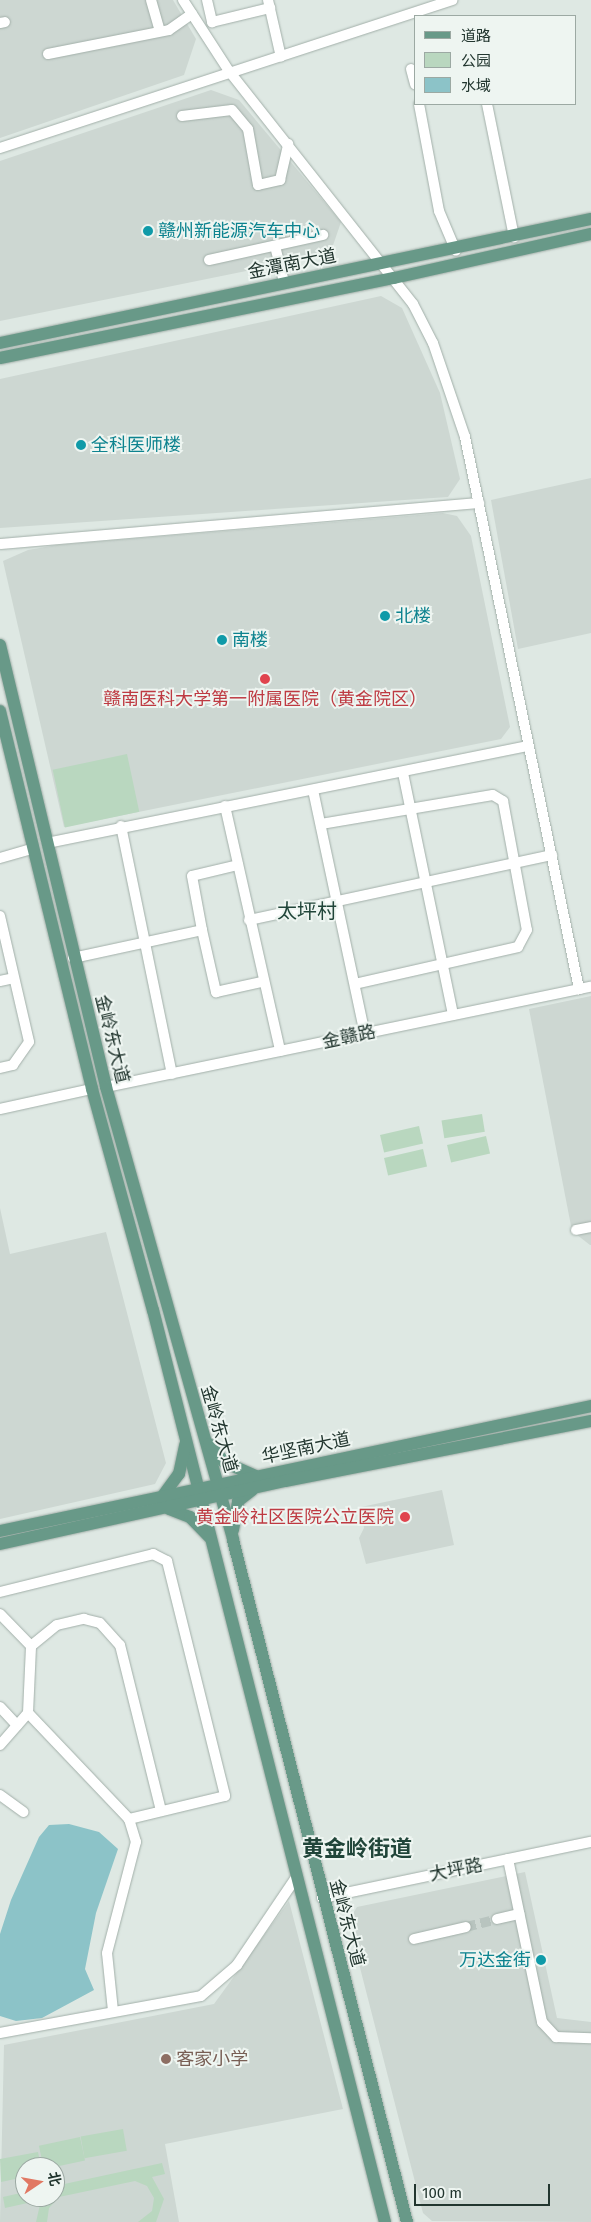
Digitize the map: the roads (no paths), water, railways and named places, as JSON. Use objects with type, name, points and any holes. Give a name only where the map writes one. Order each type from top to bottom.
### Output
[{"type":"main road","name":"金潭南大道","points":[[0,343],[284,283],[456,251],[591,219]]},
{"type":"main road","name":"金潭南大道","points":[[0,358],[394,278],[591,234]]},
{"type":"main road","name":"金岭东大道","points":[[0,645],[48,843],[73,958],[159,1308],[186,1438],[385,2222]]},
{"type":"main road","name":"金岭东大道","points":[[0,711],[32,849],[92,1089],[159,1308],[203,1434],[233,1540],[322,1898],[407,2222]]},
{"type":"main road","name":"华坚南大道","points":[[0,1544],[200,1494],[591,1406]]},
{"type":"main road","name":"华坚南大道","points":[[256,1482],[591,1421]]},
{"type":"main road","points":[[203,1434],[224,1462],[256,1482],[238,1501],[233,1540]]},
{"type":"main road","points":[[186,1438],[179,1474],[163,1503],[190,1517],[214,1544]]},
{"type":"main road","name":"华坚南大道","points":[[0,1531],[163,1503]]},
{"type":"street","points":[[151,0],[160,31]]},
{"type":"street","points":[[184,0],[229,71],[394,278],[433,343],[465,436],[480,502],[528,746],[579,989]]},
{"type":"street","points":[[207,0],[212,22],[269,4],[281,57]]},
{"type":"street","points":[[0,148],[229,71],[281,57],[452,0]]},
{"type":"street","points":[[48,54],[160,31],[192,14]]},
{"type":"street","points":[[411,69],[414,80]]},
{"type":"street","points":[[419,105],[439,211],[456,251]]},
{"type":"street","points":[[487,105],[514,237]]},
{"type":"street","points":[[182,116],[224,108],[232,110],[248,129],[258,185],[280,180],[288,144]]},
{"type":"street","points":[[209,260],[323,235]]},
{"type":"street","points":[[275,246],[284,283]]},
{"type":"street","points":[[0,544],[480,502]]},
{"type":"street","points":[[48,843],[121,826],[403,773],[528,746]]},
{"type":"street","points":[[403,773],[453,1015]]},
{"type":"street","points":[[313,790],[365,1034]]},
{"type":"street","points":[[321,824],[493,795],[503,801],[513,864],[527,930],[518,947],[355,984]]},
{"type":"street","points":[[226,806],[262,982],[280,1051]]},
{"type":"street","points":[[121,826],[172,1074]]},
{"type":"street","points":[[0,858],[32,849]]},
{"type":"street","points":[[249,920],[552,855]]},
{"type":"street","points":[[238,865],[192,876],[202,930],[216,992],[262,982]]},
{"type":"street","points":[[0,916],[29,1042],[13,1065],[0,1068]]},
{"type":"street","points":[[73,958],[202,930]]},
{"type":"street","points":[[0,981],[14,978]]},
{"type":"street","name":"金赣路","points":[[106,1087],[591,987]]},
{"type":"street","points":[[0,1109],[92,1089]]},
{"type":"street","points":[[576,1230],[591,1226]]},
{"type":"street","points":[[0,1592],[153,1554],[167,1561],[225,1796],[129,1819]]},
{"type":"street","points":[[0,1614],[31,1646],[28,1713],[0,1745]]},
{"type":"street","points":[[31,1646],[70,1620],[100,1624],[113,1633],[120,1645],[161,1811]]},
{"type":"street","points":[[0,1707],[17,1725]]},
{"type":"street","points":[[28,1713],[129,1819],[135,1855],[107,1954],[113,2011]]},
{"type":"street","points":[[0,1795],[23,1812]]},
{"type":"street","name":"大坪路","points":[[322,1898],[591,1842]]},
{"type":"street","points":[[508,1859],[542,2022],[556,2037],[591,2038]]},
{"type":"street","points":[[0,2033],[201,1996],[237,1965],[297,1876]]},
{"type":"street","points":[[497,1919],[520,1914]]},
{"type":"street","points":[[414,1939],[466,1927]]},
{"type":"water","points":[[69,1824],[99,1832],[118,1849],[96,1913],[85,1969],[94,1990],[42,2018],[16,2021],[0,2016],[0,1934],[11,1900],[39,1837],[49,1825]]},
{"type":"tunnel","points":[[466,1927],[497,1919]]},
{"type":"place","name":"赣州新能源汽车中心","points":[[148,231]]},
{"type":"place","name":"全科医师楼","points":[[81,445]]},
{"type":"place","name":"北楼","points":[[385,616]]},
{"type":"place","name":"南楼","points":[[222,640]]},
{"type":"place","name":"赣南医科大学第一附属医院（黄金院区）","points":[[265,679]]},
{"type":"place","name":"黄金岭社区医院公立医院","points":[[405,1517]]},
{"type":"place","name":"万达金街","points":[[541,1960]]},
{"type":"place","name":"客家小学","points":[[166,2059]]},
{"type":"district","name":"太坪村","points":[[307,911]]},
{"type":"district","name":"黄金岭街道","points":[[357,1849]]}]
